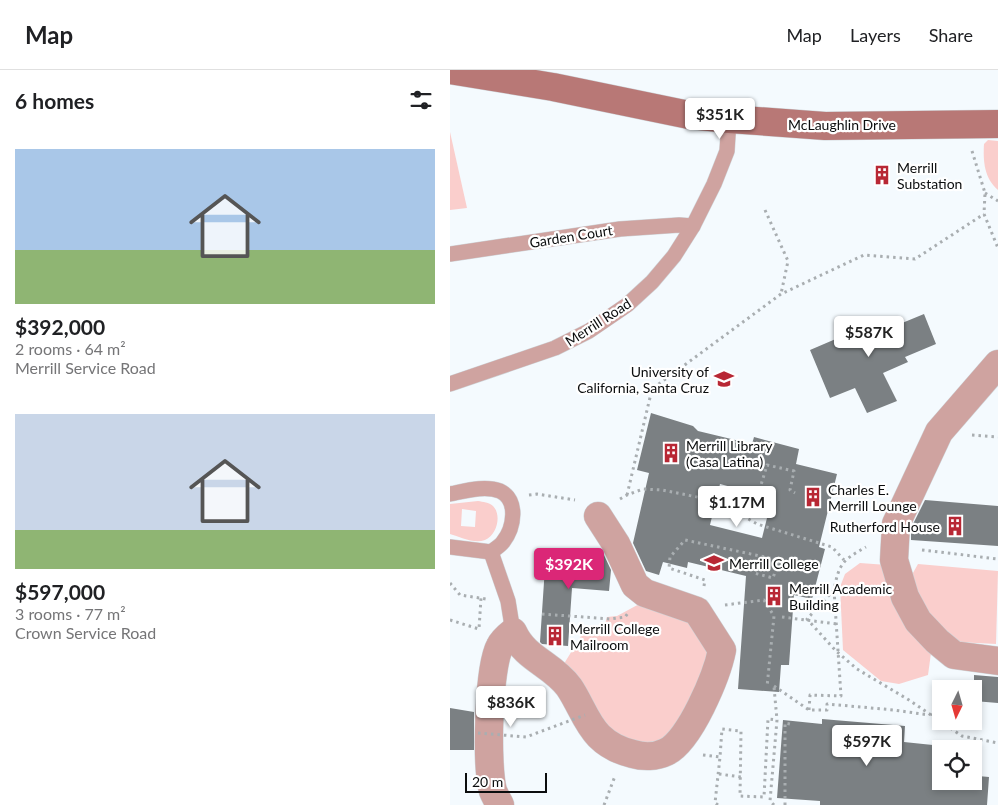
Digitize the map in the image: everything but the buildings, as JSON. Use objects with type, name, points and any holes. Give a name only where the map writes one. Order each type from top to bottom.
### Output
[{"type":"street","name":"McLaughlin Drive","points":[[450,70],[553,86],[688,115],[729,120],[825,126],[998,124]]},
{"type":"street","points":[[998,364],[940,432],[896,535],[894,560],[905,597],[918,621],[937,641],[954,655],[998,661]]},
{"type":"street","points":[[500,805],[491,782],[490,704],[496,657],[500,645],[513,632],[518,644],[557,674],[569,688],[599,736],[617,750],[638,756],[650,756],[667,752],[684,736],[712,686],[722,650],[697,611],[644,594],[635,585],[616,544],[598,516]]},
{"type":"lane","name":"Merrill Road","points":[[450,384],[556,348],[589,331],[627,305],[652,282],[674,256],[693,226],[714,184],[727,151],[729,120]]},
{"type":"lane","name":"Garden Court","points":[[450,254],[620,229],[679,225],[693,226]]},
{"type":"lane","points":[[450,494],[487,489],[500,491],[509,498],[513,507],[512,526],[503,542],[491,552],[450,547]]},
{"type":"lane","points":[[491,552],[508,601],[513,632]]},
{"type":"path","points":[[971,146],[985,193],[984,214],[998,248]]},
{"type":"path","points":[[985,193],[998,201]]},
{"type":"path","points":[[765,210],[788,261],[781,294]]},
{"type":"path","points":[[626,495],[652,389],[781,294],[864,255],[915,259],[984,214]]},
{"type":"path","points":[[717,501],[758,495],[767,464],[794,471],[790,490],[795,493]]},
{"type":"path","points":[[509,498],[537,494],[578,500],[588,504],[598,516],[626,495],[642,489],[662,490],[717,501],[757,524],[832,547],[844,560]]},
{"type":"path","points":[[809,710],[810,694],[841,696],[836,651],[837,624],[834,590],[836,579],[844,560],[875,542],[896,535],[998,558]]},
{"type":"path","points":[[670,557],[685,540],[779,560],[773,578],[754,573]]},
{"type":"path","points":[[450,583],[460,595],[508,601]]},
{"type":"path","points":[[807,619],[834,590]]},
{"type":"path","points":[[542,614],[610,619],[625,617],[644,594]]},
{"type":"path","points":[[479,618],[481,598]]},
{"type":"path","points":[[699,614],[714,607],[764,600],[774,616],[767,687]]},
{"type":"path","points":[[782,617],[837,624]]},
{"type":"path","points":[[807,619],[836,651],[857,669],[932,716]]},
{"type":"path","points":[[450,620],[479,629]]},
{"type":"path","points":[[774,805],[770,801],[777,720],[774,686],[809,710],[827,710],[827,704],[894,710],[932,716]]},
{"type":"path","points":[[478,733],[526,737],[585,715]]},
{"type":"path","points":[[718,805],[715,803],[722,729],[741,731],[740,796],[764,797],[768,719],[777,720]]},
{"type":"path","points":[[785,805],[785,723],[790,724]]},
{"type":"path","points":[[953,730],[962,736],[998,742]]},
{"type":"path","points":[[667,752],[720,757]]},
{"type":"path","points":[[718,774],[741,777]]},
{"type":"shaded area","points":[[450,132],[467,208],[450,210]]},
{"type":"shaded area","points":[[988,140],[998,141],[998,190],[993,185],[985,169],[984,144]]},
{"type":"shaded area","points":[[478,501],[491,505],[496,510],[498,519],[493,534],[485,540],[476,541],[450,534],[450,504]],"holes":[[[462,509],[476,511],[475,527],[461,526]]]},
{"type":"shaded area","points":[[860,563],[887,565],[931,653],[928,675],[899,684],[881,681],[843,650],[840,587],[845,574]]},
{"type":"shaded area","points":[[918,564],[998,571],[996,644],[958,642],[935,629],[909,580]]},
{"type":"shaded area","points":[[643,602],[694,620],[711,658],[705,676],[664,744],[613,741],[562,667],[581,636],[592,628],[605,624],[607,617],[617,616]]},
{"type":"place","name":"Merrill Substation","points":[[882,175]]},
{"type":"place","name":"University of California, Santa Cruz","points":[[724,379]]},
{"type":"place","name":"Merrill Library (Casa Latina)","points":[[671,453]]},
{"type":"place","name":"Charles E. Merrill Lounge","points":[[813,497]]},
{"type":"place","name":"Rutherford House","points":[[955,526]]},
{"type":"place","name":"Merrill College","points":[[714,563]]},
{"type":"place","name":"Merrill Academic Building","points":[[774,596]]},
{"type":"place","name":"Merrill College Mailroom","points":[[555,636]]}]
